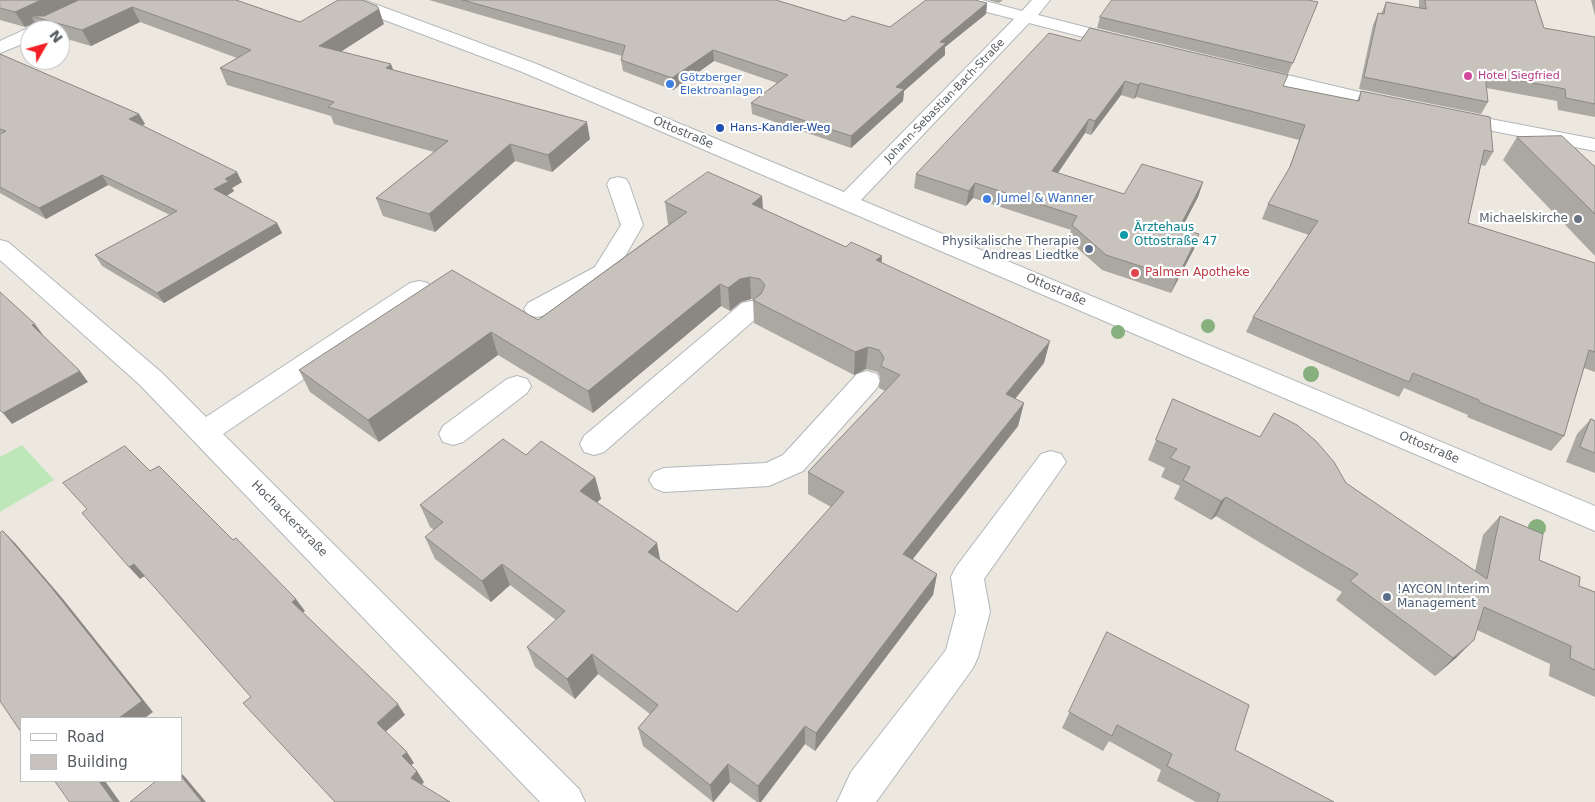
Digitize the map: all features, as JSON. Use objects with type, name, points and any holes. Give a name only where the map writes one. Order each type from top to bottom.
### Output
[{"type":"street","points":[[59,20],[102,0]]},
{"type":"street","name":"Ottostraße","points":[[348,0],[527,67],[1595,519]]},
{"type":"street","points":[[962,0],[1136,46]]},
{"type":"street","name":"Johann-Sebastian-Bach-Straße","points":[[848,202],[1042,0]]},
{"type":"street","points":[[0,48],[20,39]]},
{"type":"street","points":[[1230,68],[1425,112],[1595,145]]},
{"type":"street","points":[[537,308],[604,272],[632,225],[618,184]]},
{"type":"street","name":"Hochackerstraße","points":[[0,247],[10,267],[150,378],[563,801]]},
{"type":"street","points":[[204,433],[419,289]]},
{"type":"street","points":[[594,444],[752,309]]},
{"type":"street","points":[[664,480],[769,474],[793,463],[867,381]]},
{"type":"street","points":[[452,434],[517,386]]},
{"type":"street","points":[[856,802],[864,785],[961,657],[973,612],[967,577],[1051,462]]},
{"type":"green space","points":[[22,445],[54,480],[0,512],[0,457]]},
{"type":"building","points":[[0,0],[41,0],[15,12],[0,8]]},
{"type":"building","points":[[79,0],[236,0],[300,22],[338,0],[362,0],[377,6],[379,9],[319,46],[391,64],[386,68],[587,122],[548,155],[510,144],[429,214],[376,198],[448,141],[328,107],[334,102],[220,68],[251,50],[132,7],[82,30],[70,27],[70,20],[46,20],[31,16],[44,16]]},
{"type":"building","points":[[463,0],[776,0],[845,21],[852,16],[890,27],[926,0],[975,0],[987,3],[940,42],[946,43],[896,87],[904,89],[851,136],[751,103],[788,75],[713,50],[672,78],[621,60],[625,46]]},
{"type":"building","points":[[1112,0],[1308,0],[1318,2],[1293,63],[1100,17]]},
{"type":"building","points":[[1425,0],[1535,0],[1544,28],[1595,37],[1595,104],[1566,98],[1565,89],[1485,74],[1488,102],[1364,77],[1378,13],[1384,14],[1386,2],[1426,9]]},
{"type":"building","points":[[1090,28],[1288,75],[1283,86],[1359,101],[1361,91],[1490,117],[1493,152],[1484,150],[1468,223],[1595,263],[1595,352],[1589,350],[1564,436],[1413,373],[1409,382],[1253,317],[1318,221],[1268,204],[1290,167],[1305,125],[1140,83],[1138,85],[1125,81],[1095,121],[1089,119],[1052,171],[1124,194],[1142,164],[1203,182],[1179,228],[1199,234],[1177,278],[1106,255],[1072,225],[1077,216],[975,183],[969,191],[916,174],[1049,33],[1080,41]]},
{"type":"building","points":[[0,54],[20,63],[20,70],[37,70],[139,114],[129,119],[237,172],[225,179],[229,181],[214,189],[277,223],[157,293],[95,255],[177,211],[102,175],[39,208],[0,187],[0,134],[6,131],[0,129]]},
{"type":"building","points":[[1562,136],[1595,166],[1595,214],[1517,137]]},
{"type":"building","points":[[708,172],[762,196],[752,204],[846,247],[851,242],[882,256],[876,260],[1050,341],[1006,394],[1024,403],[903,554],[937,574],[816,733],[805,726],[758,786],[728,764],[710,785],[638,728],[658,705],[592,654],[567,679],[527,647],[565,611],[502,564],[482,581],[425,537],[443,522],[420,505],[503,439],[526,455],[541,441],[595,477],[580,491],[657,543],[648,552],[737,612],[844,492],[808,472],[900,375],[881,366],[884,358],[879,350],[868,347],[855,352],[753,300],[761,294],[765,285],[760,279],[750,277],[740,279],[728,288],[720,284],[588,391],[491,332],[368,420],[299,370],[452,270],[538,320],[687,212],[665,202]]},
{"type":"building","points":[[0,292],[35,324],[32,325],[80,371],[3,413],[0,410]]},
{"type":"building","points":[[1173,399],[1260,437],[1274,413],[1297,425],[1316,441],[1334,462],[1346,483],[1487,579],[1500,516],[1543,534],[1539,560],[1580,577],[1579,586],[1595,592],[1595,670],[1570,658],[1571,646],[1484,607],[1474,640],[1453,658],[1350,581],[1358,574],[1226,497],[1221,501],[1183,480],[1190,467],[1170,458],[1177,449],[1156,440]]},
{"type":"building","points":[[1591,419],[1595,421],[1595,453],[1580,447]]},
{"type":"building","points":[[125,446],[150,471],[159,466],[233,540],[236,538],[296,599],[292,602],[398,704],[377,723],[407,752],[402,756],[417,771],[411,778],[450,802],[335,802],[243,703],[251,697],[134,564],[129,567],[82,513],[87,509],[63,483]]},
{"type":"building","points":[[3,531],[51,587],[142,701],[120,717],[20,717],[20,731],[0,701],[0,533]]},
{"type":"building","points":[[1107,632],[1249,705],[1235,750],[1334,802],[1217,802],[1220,794],[1167,766],[1172,754],[1117,725],[1112,736],[1069,712]]},
{"type":"building","points":[[182,777],[202,802],[130,802],[155,782],[182,782]]},
{"type":"building","points":[[56,782],[100,782],[114,802],[70,802]]},
{"type":"place","name":"Hotel Siegfried","points":[[1468,76]]},
{"type":"place","name":"Götzberger Elektroanlagen","points":[[670,84]]},
{"type":"place","name":"Hans-Kandler-Weg","points":[[720,128]]},
{"type":"place","name":"Jumel & Wanner","points":[[987,199]]},
{"type":"place","name":"Michaelskirche","points":[[1578,219]]},
{"type":"place","name":"Ärztehaus Ottostraße 47","points":[[1124,235]]},
{"type":"place","name":"Physikalische Therapie Andreas Liedtke","points":[[1089,249]]},
{"type":"place","name":"Palmen Apotheke","points":[[1135,273]]},
{"type":"place","name":"!AYCON Interim Management","points":[[1387,597]]}]
